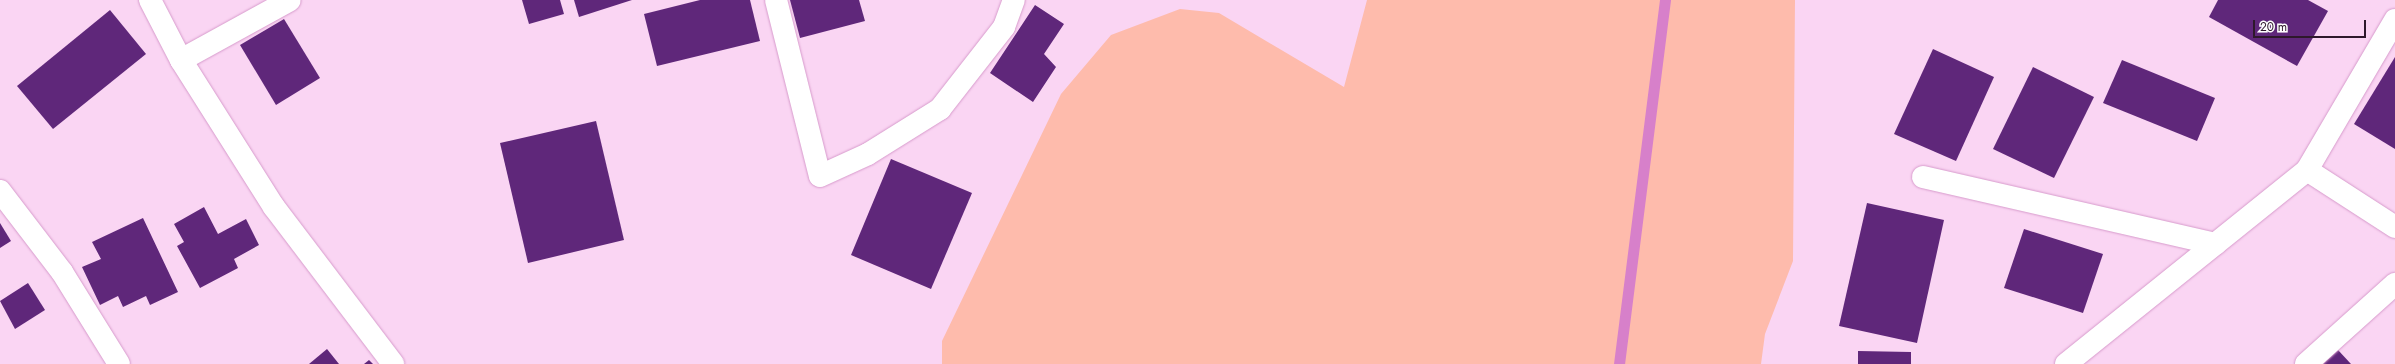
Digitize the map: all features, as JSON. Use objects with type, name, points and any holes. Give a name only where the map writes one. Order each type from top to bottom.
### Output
[{"type":"street","points":[[150,0],[181,60],[274,207],[393,364]]},
{"type":"street","points":[[181,60],[290,0]]},
{"type":"street","points":[[776,0],[820,176],[868,154],[940,109],[1004,27],[1014,0]]},
{"type":"street","points":[[2066,364],[2307,170],[2392,32]]},
{"type":"street","points":[[2307,170],[2395,227]]},
{"type":"street","points":[[1923,177],[2215,244]]},
{"type":"street","points":[[0,191],[62,272],[119,364]]},
{"type":"street","points":[[2306,364],[2395,284]]},
{"type":"shaded area","points":[[1367,0],[1795,0],[1793,261],[1765,334],[1761,364],[942,364],[942,341],[1061,94],[1111,35],[1180,9],[1219,13],[1344,87]]},
{"type":"building","points":[[522,0],[560,0],[564,14],[529,24]]},
{"type":"building","points":[[574,0],[632,0],[579,17]]},
{"type":"building","points":[[700,0],[750,0],[760,41],[657,66],[644,14]]},
{"type":"building","points":[[790,0],[859,0],[865,21],[800,38]]},
{"type":"building","points":[[2218,0],[2308,0],[2328,11],[2297,66],[2209,17]]},
{"type":"building","points":[[1035,5],[1064,24],[1044,54],[1056,67],[1033,102],[990,73]]},
{"type":"building","points":[[110,10],[146,54],[53,129],[17,86]]},
{"type":"building","points":[[284,19],[320,78],[276,105],[240,45]]},
{"type":"building","points":[[1933,49],[1994,77],[1956,161],[1894,134]]},
{"type":"building","points":[[2395,57],[2395,149],[2354,124]]},
{"type":"building","points":[[2122,60],[2215,98],[2197,141],[2103,103]]},
{"type":"building","points":[[2033,67],[2094,97],[2054,178],[1993,149]]},
{"type":"building","points":[[596,121],[624,240],[528,263],[500,143]]},
{"type":"building","points":[[891,159],[972,193],[931,289],[851,255]]},
{"type":"building","points":[[1867,203],[1944,220],[1917,343],[1839,326]]},
{"type":"building","points":[[204,207],[218,234],[246,219],[259,245],[234,259],[238,268],[200,288],[177,246],[184,242],[174,224]]},
{"type":"building","points":[[143,218],[178,292],[150,305],[146,296],[123,307],[118,296],[100,305],[82,267],[101,259],[92,242]]},
{"type":"building","points":[[0,223],[11,241],[0,248]]},
{"type":"building","points":[[2024,229],[2103,254],[2083,313],[2004,288]]},
{"type":"building","points":[[28,283],[45,310],[15,329],[0,301]]},
{"type":"building","points":[[327,349],[339,364],[309,364]]},
{"type":"building","points":[[2338,350],[2351,364],[2323,364]]},
{"type":"building","points":[[1858,351],[1911,352],[1911,364],[1858,364]]},
{"type":"building","points":[[369,360],[373,364],[364,364]]},
{"type":"waterway","points":[[1619,364],[1665,0]]}]
